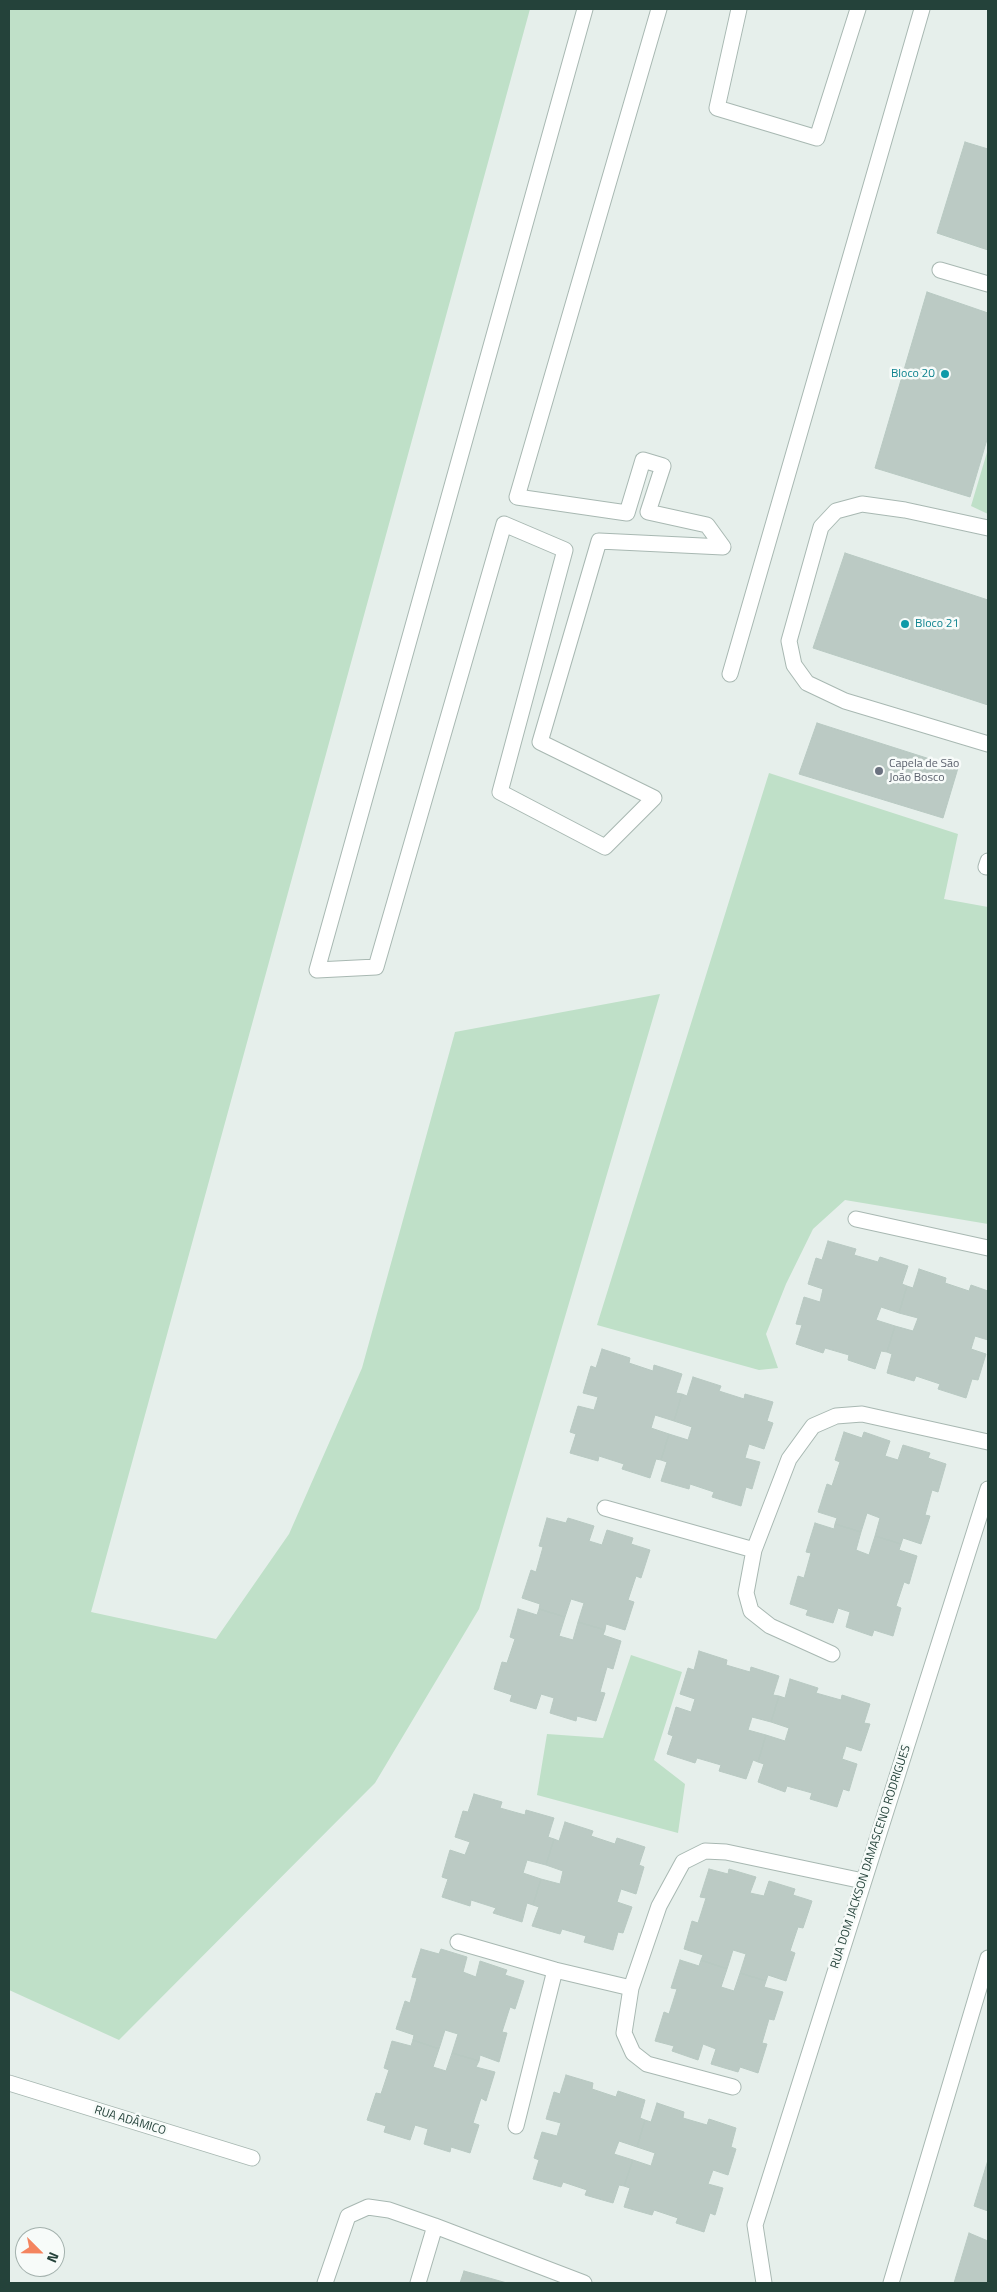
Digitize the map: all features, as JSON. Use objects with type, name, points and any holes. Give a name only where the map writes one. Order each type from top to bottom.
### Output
[{"type":"street","points":[[585,9],[317,970],[376,967],[504,524],[565,550],[500,792],[605,847],[654,798],[540,742],[598,541],[723,547],[707,525],[648,512],[663,466],[643,460],[628,514],[518,497],[659,9]]},
{"type":"street","points":[[739,9],[717,108],[817,138],[858,9]]},
{"type":"street","points":[[730,674],[922,9]]},
{"type":"street","points":[[940,270],[988,284]]},
{"type":"street","points":[[988,528],[904,510],[862,504],[836,511],[821,527],[789,641],[794,665],[807,683],[845,701],[988,744]]},
{"type":"street","points":[[856,1219],[988,1248]]},
{"type":"street","points":[[832,1654],[770,1626],[752,1612],[746,1593],[754,1550],[789,1458],[813,1426],[836,1416],[862,1414],[988,1442]]},
{"type":"street","name":"RUA DOM JACKSON DAMASCENO RODRIGUES","points":[[764,2283],[754,2225],[988,1489]]},
{"type":"street","points":[[605,1508],[754,1550]]},
{"type":"street","points":[[733,2087],[647,2064],[633,2053],[624,2033],[631,1988],[659,1906],[683,1862],[705,1851],[726,1852],[863,1881]]},
{"type":"street","points":[[458,1942],[554,1970],[631,1988]]},
{"type":"street","points":[[891,2283],[988,1958]]},
{"type":"street","points":[[516,2126],[554,1970]]},
{"type":"street","name":"RUA ADÂMICO","points":[[9,2083],[252,2158]]},
{"type":"street","points":[[325,2283],[348,2216],[368,2207],[388,2210],[435,2226],[584,2283]]},
{"type":"street","points":[[418,2283],[435,2226]]},
{"type":"green space","points":[[9,9],[530,9],[91,1612],[216,1639],[289,1534],[362,1368],[455,1032],[660,994],[479,1609],[375,1783],[119,2040],[9,1990]]},
{"type":"green space","points":[[988,449],[988,514],[971,506]]},
{"type":"green space","points":[[769,773],[958,834],[944,899],[988,907],[988,1224],[845,1200],[813,1229],[786,1284],[766,1334],[778,1368],[759,1370],[597,1325]]},
{"type":"green space","points":[[631,1655],[682,1672],[654,1760],[685,1784],[678,1833],[537,1795],[547,1734],[603,1738]]},
{"type":"building","points":[[965,142],[988,149],[988,250],[937,233]]},
{"type":"building","name":"Bloco 20","points":[[927,292],[988,313],[988,436],[970,497],[875,468]]},
{"type":"building","name":"Bloco 21","points":[[845,553],[988,600],[988,705],[813,648]]},
{"type":"building","name":"Capela de São João Bosco","points":[[817,723],[958,768],[943,818],[799,774]]},
{"type":"building","points":[[828,1241],[856,1249],[854,1255],[878,1262],[880,1257],[908,1266],[902,1284],[907,1286],[899,1313],[881,1307],[876,1320],[895,1326],[887,1352],[881,1351],[875,1369],[848,1360],[849,1355],[825,1348],[823,1353],[796,1344],[802,1325],[796,1324],[804,1297],[820,1302],[823,1289],[808,1284],[816,1258],[822,1260]]},
{"type":"building","points":[[919,1269],[946,1278],[945,1283],[969,1291],[971,1285],[988,1291],[988,1340],[975,1336],[971,1349],[986,1354],[978,1380],[972,1379],[966,1398],[938,1389],[940,1384],[916,1376],[914,1381],[887,1373],[892,1354],[887,1352],[895,1326],[913,1331],[918,1318],[899,1313],[907,1286],[913,1288]]},
{"type":"building","points":[[602,1349],[630,1358],[629,1363],[653,1371],[654,1365],[682,1374],[676,1393],[682,1394],[674,1421],[655,1415],[651,1428],[669,1434],[661,1460],[656,1459],[650,1478],[622,1469],[624,1464],[599,1456],[598,1461],[570,1453],[576,1434],[570,1432],[578,1406],[594,1410],[598,1397],[583,1393],[591,1366],[596,1368]]},
{"type":"building","points":[[693,1377],[721,1386],[719,1391],[744,1399],[745,1394],[773,1402],[767,1421],[773,1423],[764,1449],[749,1444],[745,1458],[760,1462],[752,1489],[746,1487],[741,1506],[712,1497],[714,1492],[690,1484],[689,1489],[661,1481],[667,1462],[661,1460],[669,1434],[688,1440],[692,1427],[674,1421],[682,1394],[687,1396]]},
{"type":"building","points":[[844,1432],[862,1438],[864,1432],[890,1441],[885,1456],[898,1460],[903,1445],[930,1453],[928,1458],[946,1464],[938,1492],[932,1490],[925,1515],[930,1516],[921,1544],[903,1538],[901,1544],[875,1536],[880,1518],[867,1513],[861,1532],[835,1524],[837,1518],[818,1512],[827,1484],[832,1486],[840,1462],[835,1460]]},
{"type":"building","points":[[547,1518],[566,1523],[568,1518],[594,1526],[589,1541],[602,1545],[607,1530],[633,1538],[631,1544],[650,1550],[641,1578],[636,1576],[628,1600],[634,1602],[625,1630],[606,1624],[605,1630],[578,1622],[584,1603],[571,1599],[565,1617],[539,1609],[540,1604],[522,1598],[531,1570],[536,1572],[543,1547],[539,1546]]},
{"type":"building","points":[[815,1523],[834,1529],[835,1524],[861,1532],[856,1550],[869,1555],[875,1536],[901,1544],[899,1550],[917,1556],[909,1584],[904,1582],[896,1606],[901,1608],[893,1636],[874,1630],[872,1636],[846,1627],[850,1612],[838,1608],[833,1623],[806,1615],[808,1610],[790,1604],[798,1576],[804,1578],[811,1553],[806,1552]]},
{"type":"building","points":[[518,1609],[537,1615],[539,1609],[565,1617],[559,1636],[573,1640],[578,1622],[605,1630],[603,1635],[621,1641],[613,1669],[607,1667],[600,1692],[605,1693],[596,1721],[577,1716],[576,1721],[550,1713],[554,1698],[541,1694],[536,1709],[510,1701],[512,1695],[494,1689],[502,1662],[507,1663],[515,1639],[510,1637]]},
{"type":"building","points":[[699,1651],[727,1660],[726,1665],[750,1672],[751,1667],[779,1676],[773,1695],[779,1696],[771,1722],[752,1717],[748,1730],[766,1735],[758,1762],[753,1760],[746,1779],[719,1771],[721,1765],[697,1758],[695,1763],[667,1754],[673,1736],[668,1734],[676,1707],[691,1712],[695,1699],[680,1694],[688,1668],[694,1670]]},
{"type":"building","points":[[790,1679],[818,1688],[816,1693],[841,1700],[842,1695],[870,1704],[864,1723],[870,1724],[861,1751],[846,1746],[842,1759],[857,1764],[849,1791],[843,1789],[837,1807],[810,1799],[812,1793],[787,1786],[785,1792],[758,1782],[764,1764],[758,1762],[766,1735],[785,1741],[789,1728],[771,1722],[779,1696],[785,1698]]},
{"type":"building","points":[[474,1794],[502,1802],[500,1808],[525,1815],[526,1810],[554,1818],[548,1837],[554,1839],[546,1865],[527,1860],[523,1873],[541,1879],[533,1905],[527,1903],[522,1922],[493,1913],[496,1908],[471,1900],[470,1906],[442,1897],[448,1879],[442,1877],[450,1850],[465,1855],[470,1842],[455,1837],[463,1811],[468,1812]]},
{"type":"building","points":[[565,1822],[593,1831],[591,1836],[615,1844],[617,1838],[645,1847],[639,1865],[644,1867],[636,1894],[621,1889],[617,1902],[632,1907],[623,1933],[618,1932],[613,1950],[584,1942],[586,1936],[562,1929],[560,1934],[532,1926],[539,1907],[533,1905],[541,1879],[560,1884],[563,1871],[546,1865],[554,1839],[559,1841]]},
{"type":"building","points":[[709,1869],[728,1874],[729,1869],[756,1877],[750,1893],[764,1896],[769,1881],[795,1889],[793,1895],[812,1901],[803,1928],[798,1927],[790,1951],[795,1953],[786,1981],[768,1975],[766,1981],[740,1973],[746,1954],[733,1950],[727,1969],[701,1960],[703,1955],[684,1949],[692,1921],[698,1923],[706,1898],[700,1897]]},
{"type":"building","points":[[421,1949],[439,1954],[441,1949],[467,1957],[463,1972],[476,1977],[480,1961],[507,1970],[505,1975],[524,1981],[515,2009],[510,2007],[502,2032],[507,2033],[499,2062],[480,2055],[479,2061],[452,2053],[458,2034],[445,2030],[439,2049],[413,2040],[414,2035],[396,2029],[405,2001],[410,2003],[417,1978],[412,1977]]},
{"type":"building","points":[[680,1960],[699,1966],[701,1960],[727,1969],[721,1987],[734,1991],[740,1973],[766,1981],[764,1987],[783,1992],[774,2020],[769,2019],[762,2043],[767,2044],[758,2073],[740,2067],[738,2072],[711,2064],[716,2049],[703,2044],[698,2060],[672,2051],[674,2046],[655,2041],[664,2012],[669,2014],[677,1989],[671,1988]]},
{"type":"building","points":[[413,2040],[439,2049],[433,2067],[446,2071],[452,2053],[479,2061],[476,2067],[495,2072],[486,2101],[481,2098],[473,2123],[479,2125],[470,2153],[451,2147],[450,2152],[424,2144],[428,2129],[415,2125],[410,2140],[384,2132],[386,2126],[367,2120],[376,2093],[381,2094],[389,2070],[384,2068],[392,2041],[411,2046]]},
{"type":"building","points":[[566,2075],[593,2083],[592,2089],[616,2097],[618,2091],[645,2100],[640,2118],[645,2120],[637,2147],[619,2141],[614,2154],[633,2160],[624,2186],[619,2185],[613,2203],[585,2195],[587,2190],[563,2182],[561,2187],[533,2179],[539,2160],[534,2158],[542,2132],[557,2136],[561,2123],[546,2119],[554,2092],[560,2094]]},
{"type":"building","points":[[657,2103],[684,2112],[683,2118],[707,2125],[709,2119],[736,2128],[731,2147],[736,2149],[728,2175],[713,2170],[708,2184],[723,2188],[715,2215],[710,2213],[704,2232],[676,2223],[678,2218],[654,2210],[652,2215],[624,2207],[630,2188],[624,2186],[633,2160],[651,2166],[655,2153],[637,2147],[645,2120],[651,2122]]},
{"type":"building","points":[[988,2160],[988,2211],[974,2206]]},
{"type":"building","points":[[969,2233],[988,2241],[988,2283],[954,2283]]},
{"type":"building","points":[[464,2271],[507,2283],[460,2283]]},
{"type":"place","name":"Bloco 20","points":[[945,374]]},
{"type":"place","name":"Bloco 21","points":[[905,624]]},
{"type":"place","name":"Capela de São João Bosco","points":[[879,771]]}]
